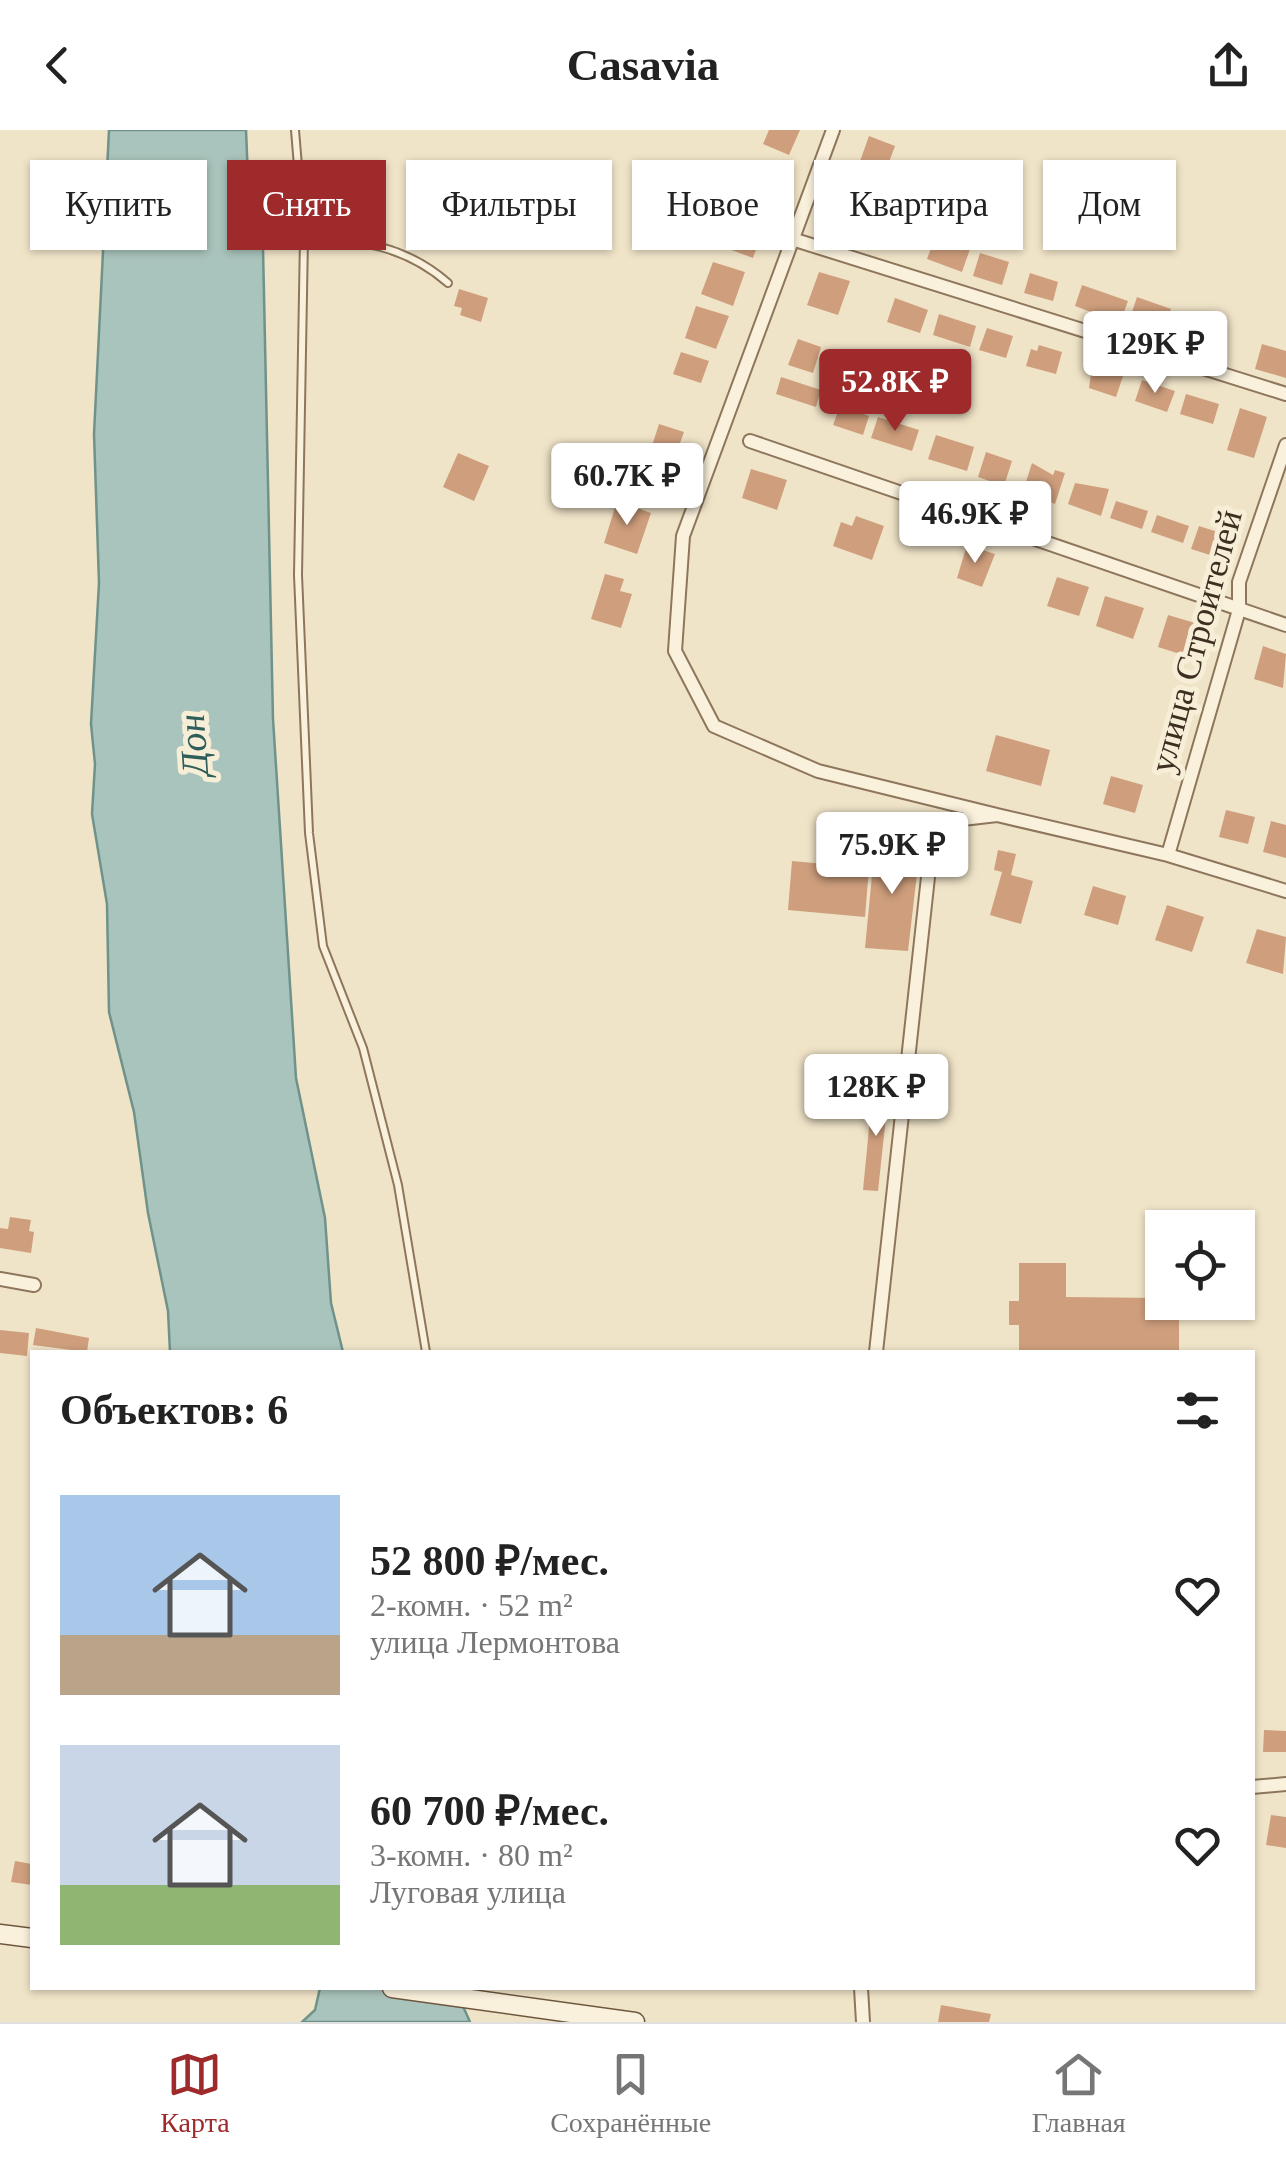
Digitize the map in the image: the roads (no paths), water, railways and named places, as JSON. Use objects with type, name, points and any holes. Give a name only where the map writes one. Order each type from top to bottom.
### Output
[{"type":"main road","points":[[0,1934],[30,1938]]},
{"type":"main road","points":[[407,1990],[634,2022]]},
{"type":"street","points":[[794,234],[833,130]]},
{"type":"street","points":[[794,240],[1286,394]]},
{"type":"street","points":[[788,250],[683,536],[675,651],[714,726],[818,770],[1168,854],[1286,890]]},
{"type":"street","points":[[750,441],[1286,625]]},
{"type":"street","name":"улица Строителей","points":[[1168,854],[1239,610],[1239,582],[1286,445]]},
{"type":"street","points":[[876,1350],[928,868],[954,820],[997,815]]},
{"type":"street","points":[[0,1280],[34,1285]]},
{"type":"street","points":[[1255,1787],[1286,1784]]},
{"type":"street","points":[[861,1990],[863,2022]]},
{"type":"lane","points":[[295,130],[298,160]]},
{"type":"lane","points":[[386,249],[407,254],[448,283]]},
{"type":"lane","points":[[304,250],[298,575],[309,833],[323,946],[368,1066],[398,1185],[426,1350]]},
{"type":"water","name":"Дон","points":[[109,130],[246,130],[247,160],[227,160],[227,250],[263,250],[273,719],[296,1078],[325,1218],[331,1303],[343,1350],[170,1350],[168,1311],[148,1213],[134,1112],[109,1012],[107,904],[92,814],[95,764],[91,724],[99,583],[94,434],[103,250],[207,250],[207,160],[108,160]]},
{"type":"water","points":[[320,1990],[456,1990],[470,2022],[302,2022],[315,2010]]}]
